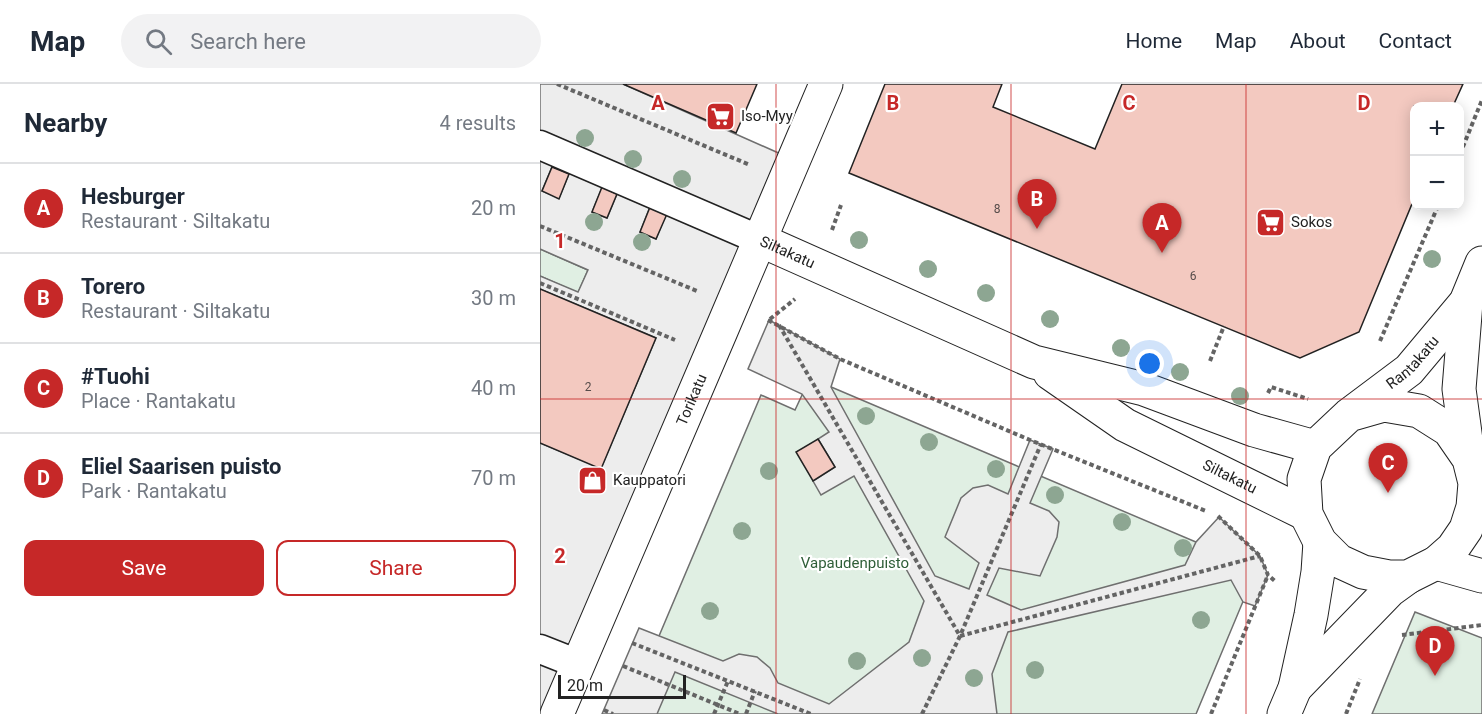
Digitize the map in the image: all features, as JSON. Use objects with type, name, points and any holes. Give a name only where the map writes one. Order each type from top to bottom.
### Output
[{"type":"street","name":"Torikatu","points":[[557,714],[718,299],[760,240],[826,84]]},
{"type":"street","name":"Siltakatu","points":[[540,145],[1034,362],[1144,389],[1254,430],[1315,447]]},
{"type":"street","name":"Rantakatu","points":[[1349,415],[1409,370],[1466,302],[1482,263]]},
{"type":"street","name":"Rantakatu","points":[[1466,302],[1459,389],[1475,478]]},
{"type":"street","name":"Siltakatu","points":[[1034,362],[1125,425],[1313,528]]},
{"type":"street","points":[[1384,405],[1419,411],[1449,430],[1475,478],[1473,507],[1466,529],[1454,548],[1390,590],[1345,636],[1289,701],[1311,615],[1318,572],[1304,479],[1315,447],[1349,415],[1384,405]]},
{"type":"street","points":[[1313,528],[1339,561],[1363,572],[1389,577],[1422,570],[1482,576]]},
{"type":"street","points":[[540,649],[578,664]]},
{"type":"path","points":[[557,84],[756,167]]},
{"type":"path","points":[[1464,138],[1482,100]]},
{"type":"path","points":[[1378,345],[1435,210]]},
{"type":"path","points":[[540,226],[778,324],[840,359],[1219,517],[1260,556],[1268,574],[1311,615]]},
{"type":"path","points":[[540,283],[684,344]]},
{"type":"path","points":[[778,324],[960,636]]},
{"type":"path","points":[[1210,361],[1224,326]]},
{"type":"path","points":[[1271,387],[1308,399],[1317,393]]},
{"type":"path","points":[[922,714],[960,636],[1041,444]]},
{"type":"path","points":[[960,636],[1260,556]]},
{"type":"path","points":[[1211,714],[1268,574]]},
{"type":"path","points":[[1345,636],[1384,638],[1482,625]]},
{"type":"path","points":[[632,643],[808,713]]},
{"type":"path","points":[[623,666],[740,714]]},
{"type":"path","points":[[714,714],[728,681]]},
{"type":"path","points":[[746,714],[755,691]]},
{"type":"path","points":[[604,710],[613,714]]},
{"type":"green space","points":[[540,249],[588,270],[578,293],[540,276]]},
{"type":"green space","name":"Vapaudenpuisto","points":[[810,378],[1257,568],[1196,714],[626,714],[761,395],[795,410]]},
{"type":"green space","points":[[1415,612],[1482,638],[1482,714],[1372,714]]},
{"type":"shaded area","name":"Kauppatori","points":[[540,84],[623,84],[783,155],[544,714],[540,714],[540,443],[601,468],[656,338],[540,289],[540,276],[578,292],[588,270],[540,249]],"holes":[[[552,167],[569,174],[559,198],[542,191]],[[602,188],[617,194],[607,218],[592,212]],[[650,207],[666,214],[656,239],[640,232]]]},
{"type":"shaded area","points":[[769,320],[840,359],[831,387],[935,576],[969,589],[979,563],[945,537],[961,498],[973,488],[988,485],[1008,494],[1030,440],[1053,449],[1030,503],[1049,511],[1059,522],[1057,537],[1040,576],[999,568],[987,595],[1021,610],[1185,565],[1196,542],[1219,517],[1260,556],[1268,575],[1255,606],[1243,602],[1231,580],[1008,632],[992,674],[997,714],[778,714],[675,672],[657,714],[602,714],[639,628],[723,661],[739,654],[757,657],[770,668],[778,683],[829,704],[909,642],[924,601],[854,476],[821,495],[813,481],[835,467],[818,439],[829,432],[802,394],[748,369]]},
{"type":"building","name":"Iso-Myy","points":[[623,84],[757,84],[736,133]]},
{"type":"building","points":[[885,84],[1002,84],[993,107],[1095,149],[1122,84],[1463,84],[1455,102],[1410,102],[1410,209],[1359,332],[1300,358],[849,173]]},
{"type":"building","points":[[552,167],[569,174],[559,199],[542,191]]},
{"type":"building","points":[[602,187],[617,194],[607,218],[592,212]]},
{"type":"building","points":[[650,207],[667,214],[656,239],[640,232]]},
{"type":"building","points":[[540,289],[656,338],[601,469],[540,443]]},
{"type":"building","points":[[818,439],[835,467],[813,481],[796,452]]},
{"type":"place","name":"Iso-Myy","points":[[720,116]]},
{"type":"place","name":"Sokos","points":[[1270,222]]},
{"type":"place","name":"Torero","points":[[1037,229]]},
{"type":"place","name":"Hesburger","points":[[1162,253]]},
{"type":"place","name":"Kauppatori","points":[[592,480]]},
{"type":"place","name":"#Tuohi","points":[[1388,493]]},
{"type":"place","name":"Eliel Saarisen puisto","points":[[1435,676]]}]
